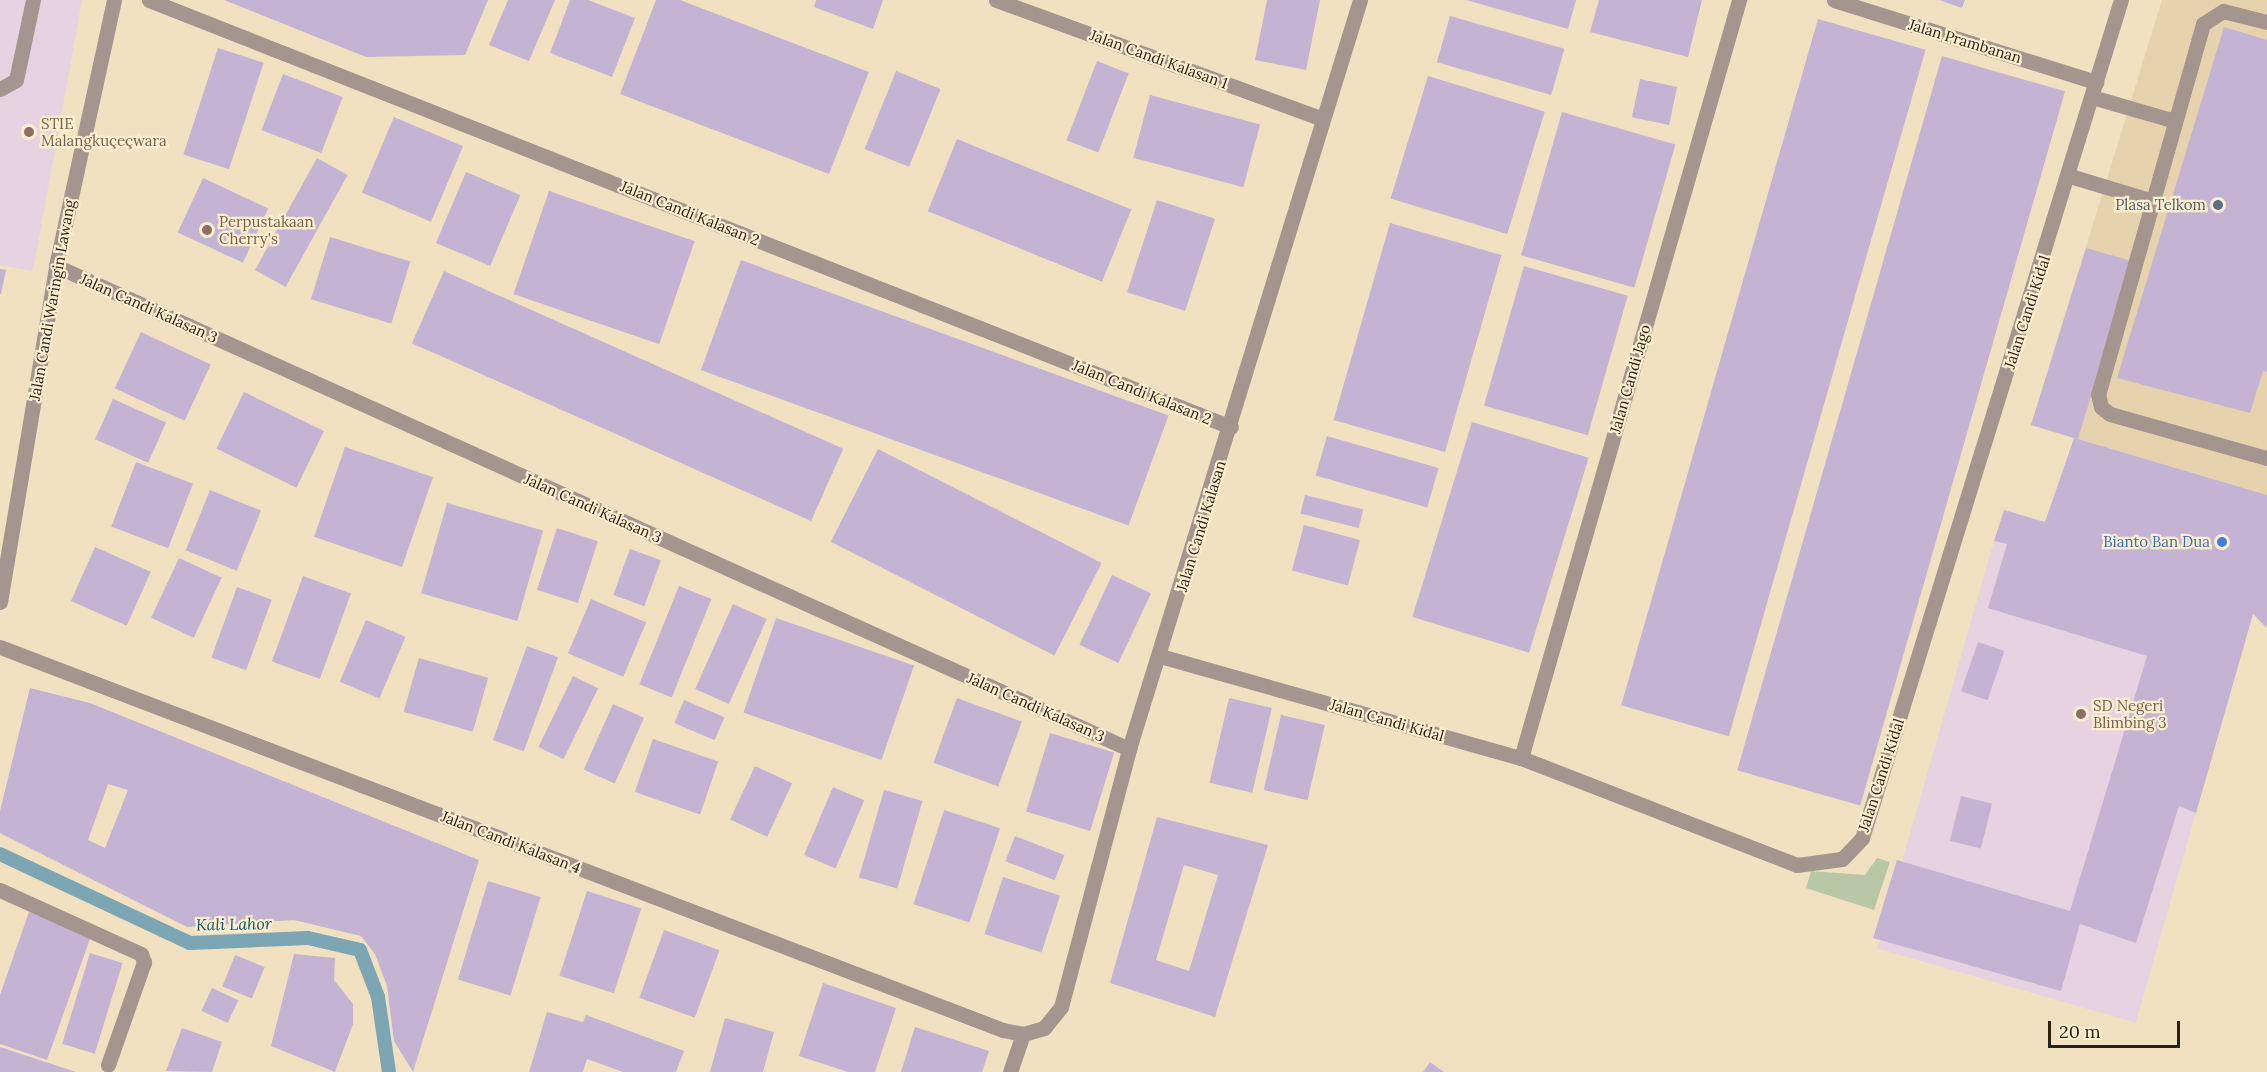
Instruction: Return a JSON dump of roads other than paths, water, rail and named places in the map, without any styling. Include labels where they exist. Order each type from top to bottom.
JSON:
[{"type":"street","points":[[0,89],[16,80],[33,0]]},
{"type":"street","name":"Jalan Candi Waringin Lawang","points":[[0,602],[56,266],[114,0]]},
{"type":"street","name":"Jalan Candi Kalasan 2","points":[[149,0],[1231,427]]},
{"type":"street","name":"Jalan Candi Kalasan 1","points":[[996,0],[1321,118]]},
{"type":"street","name":"Jalan Candi Kalasan","points":[[1023,1034],[1044,1028],[1061,1007],[1129,748],[1231,427],[1321,118],[1360,0]]},
{"type":"street","name":"Jalan Candi Jago","points":[[1521,758],[1739,0]]},
{"type":"street","name":"Jalan Prambanan","points":[[1834,0],[2094,89],[2175,121]]},
{"type":"street","name":"Jalan Candi Kidal","points":[[1160,656],[1521,758],[1797,865],[1833,864],[1855,847],[2070,176],[2121,0]]},
{"type":"street","points":[[2267,22],[2232,12],[2207,18],[2175,121],[2098,394],[2101,407],[2267,458]]},
{"type":"street","points":[[2070,176],[2152,201]]},
{"type":"street","name":"Jalan Candi Kalasan 3","points":[[56,266],[1129,748]]},
{"type":"street","name":"Jalan Candi Kalasan 4","points":[[0,647],[1023,1034]]},
{"type":"street","points":[[0,890],[141,954],[144,962],[108,1065]]},
{"type":"street","points":[[1010,1072],[1023,1034]]},
{"type":"waterway","name":"Kali Lahor","points":[[0,854],[190,943],[308,938],[360,950],[378,997],[389,1072]]},
{"type":"place","name":"STIE Malangkuçeçwara","points":[[29,132]]},
{"type":"place","name":"Plasa Telkom","points":[[2218,205]]},
{"type":"place","name":"Perpustakaan Cherry's","points":[[207,230]]},
{"type":"place","name":"Bianto Ban Dua","points":[[2222,542]]},
{"type":"place","name":"SD Negeri Blimbing 3","points":[[2081,714]]}]
